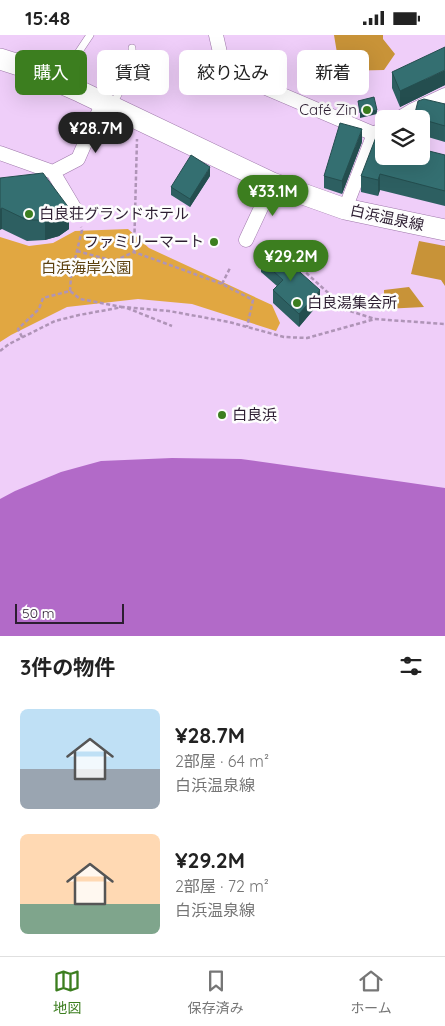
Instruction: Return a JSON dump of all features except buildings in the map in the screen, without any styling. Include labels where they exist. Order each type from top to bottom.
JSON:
[{"type":"main road","name":"白浜温泉線","points":[[0,59],[15,64]]},
{"type":"main road","name":"白浜温泉線","points":[[87,95],[272,183],[345,209],[445,230]]},
{"type":"street","points":[[215,35],[224,70],[375,129]]},
{"type":"street","points":[[412,110],[445,95]]},
{"type":"street","points":[[53,172],[78,159],[107,104]]},
{"type":"street","points":[[345,209],[375,140]]},
{"type":"street","points":[[0,153],[53,172],[78,214]]},
{"type":"street","points":[[246,240],[272,183]]},
{"type":"lane","points":[[80,50],[90,35]]},
{"type":"lane","points":[[107,104],[133,66],[132,48]]},
{"type":"path","points":[[134,252],[139,119]]},
{"type":"path","points":[[70,291],[71,276],[82,230],[78,214]]},
{"type":"path","points":[[246,240],[292,260],[347,310],[375,319],[445,324]]},
{"type":"path","points":[[77,251],[114,261],[134,252],[222,284],[253,300],[247,327]]},
{"type":"path","points":[[222,284],[230,267]]},
{"type":"path","points":[[70,291],[80,299],[123,307],[169,311],[247,327],[284,337],[307,338],[375,319]]},
{"type":"path","points":[[22,337],[18,329],[39,309],[43,298],[70,291]]},
{"type":"path","points":[[0,351],[9,344],[55,321],[123,307],[172,326]]},
{"type":"green space","name":"白浜海岸公園","points":[[128,229],[149,248],[272,305],[280,323],[276,331],[192,304],[138,299],[67,307],[0,342],[0,237],[29,246],[53,243],[75,231]]},
{"type":"shaded area","points":[[334,35],[383,35],[383,39],[395,54],[384,70],[369,70],[369,50],[336,50]]},
{"type":"shaded area","points":[[419,241],[445,246],[445,286],[441,280],[411,274]]},
{"type":"shaded area","points":[[409,287],[424,307],[384,309],[384,290]]},
{"type":"shaded area","points":[[172,458],[241,459],[445,488],[445,636],[0,636],[0,499],[61,472],[101,461]]},
{"type":"place","name":"Café Zin","points":[[367,110]]},
{"type":"place","name":"白良荘グランドホテル","points":[[29,214]]},
{"type":"place","name":"ファミリーマート","points":[[214,242]]},
{"type":"place","name":"白良湯集会所","points":[[297,303]]},
{"type":"place","name":"白良浜","points":[[222,415]]}]
